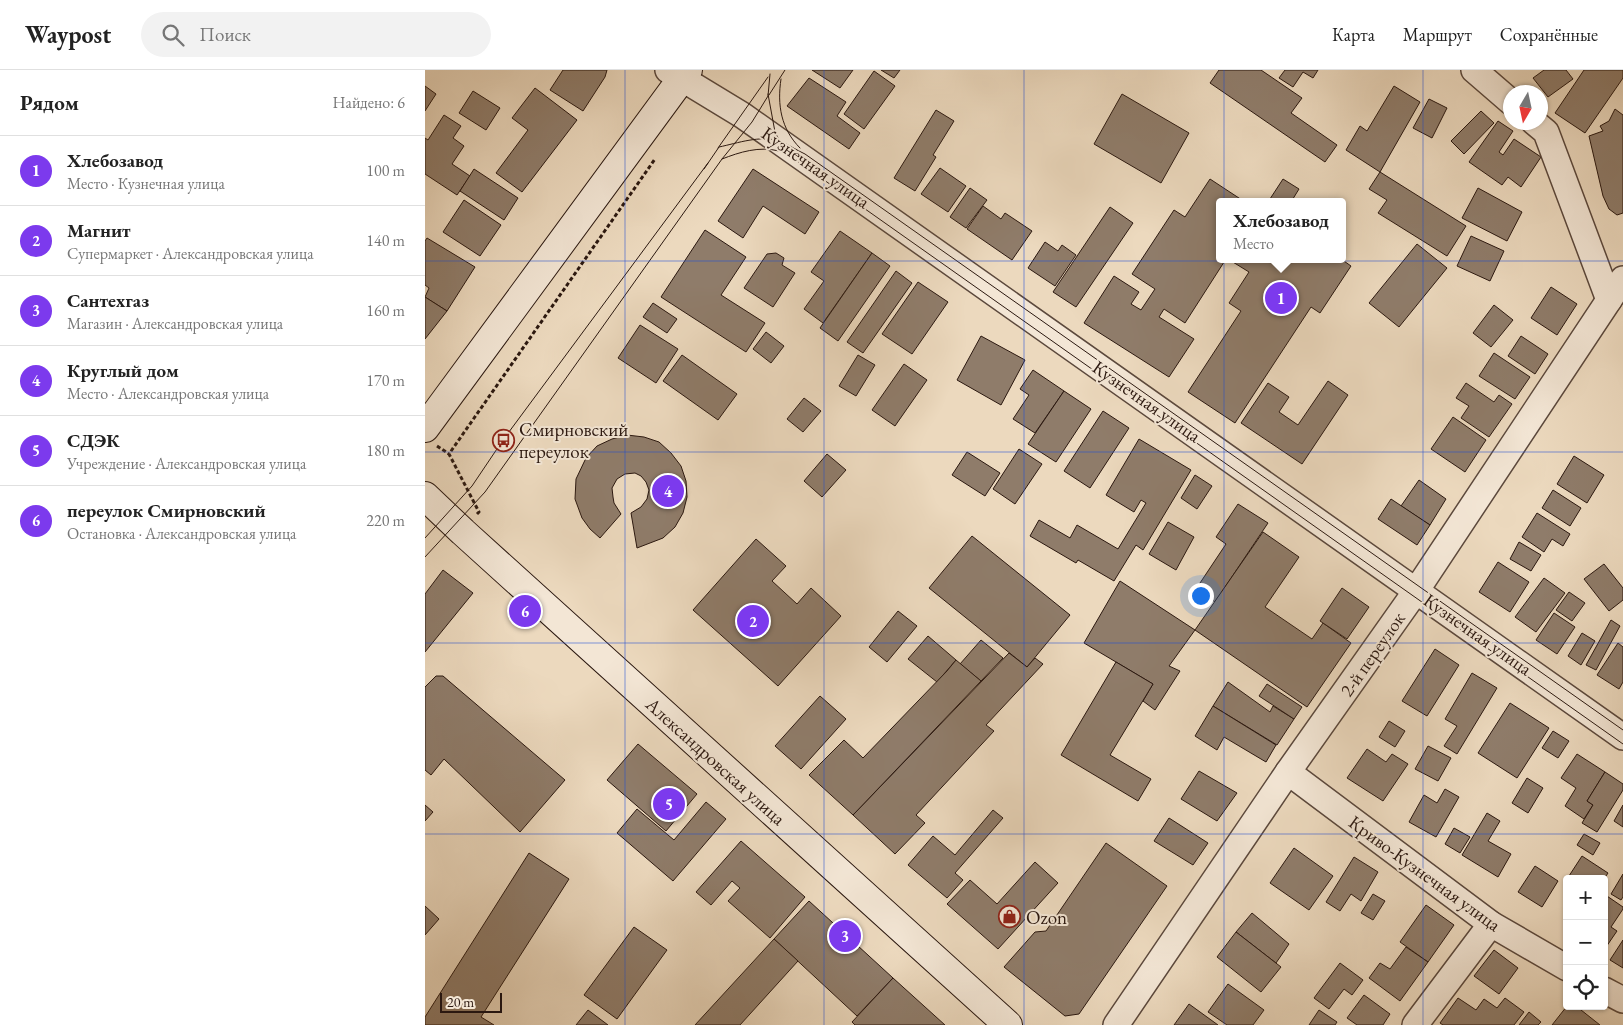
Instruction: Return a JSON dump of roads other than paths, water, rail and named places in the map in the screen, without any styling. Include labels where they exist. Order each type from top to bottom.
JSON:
[{"type":"main road","points":[[425,428],[679,73]]},
{"type":"main road","name":"Александровская улица","points":[[425,496],[1008,1025]]},
{"type":"street","points":[[1474,70],[1503,95]]},
{"type":"street","name":"Кузнечная улица","points":[[679,73],[747,118],[1623,737]]},
{"type":"street","points":[[1543,130],[1609,300]]},
{"type":"street","name":"2-й переулок","points":[[1116,1025],[1288,772],[1416,591],[1623,280]]},
{"type":"street","name":"Криво-Кузнечная улица","points":[[1288,772],[1491,924],[1563,966]]},
{"type":"street","points":[[1415,1025],[1491,924]]},
{"type":"street","points":[[1608,992],[1623,1000]]},
{"type":"tram line","points":[[769,95],[785,70]]},
{"type":"tram line","points":[[425,557],[485,492],[722,159],[752,122],[768,96],[770,74]]},
{"type":"tram line","points":[[718,148],[768,77]]},
{"type":"tram line","points":[[781,79],[780,107],[782,116],[788,133],[800,148]]},
{"type":"tram line","points":[[768,94],[775,132],[781,144]]},
{"type":"tram line","points":[[704,169],[719,147],[749,140],[772,139],[805,154],[1623,730]]},
{"type":"tram line","points":[[722,159],[743,152],[764,149],[782,152],[800,163],[1623,744]]},
{"type":"tram line","points":[[425,538],[472,486],[503,440],[708,163]]},
{"type":"place","name":"Хлебозавод","points":[[1281,298]]},
{"type":"place","name":"Смирновский переулок","points":[[503,440]]},
{"type":"place","name":"Круглый дом","points":[[668,491]]},
{"type":"place","name":"переулок Смирновский","points":[[525,611]]},
{"type":"place","name":"Магнит","points":[[753,621]]},
{"type":"place","name":"СДЭК","points":[[669,804]]},
{"type":"place","name":"Ozon","points":[[1010,917]]},
{"type":"place","name":"Сантехгаз","points":[[845,936]]}]
